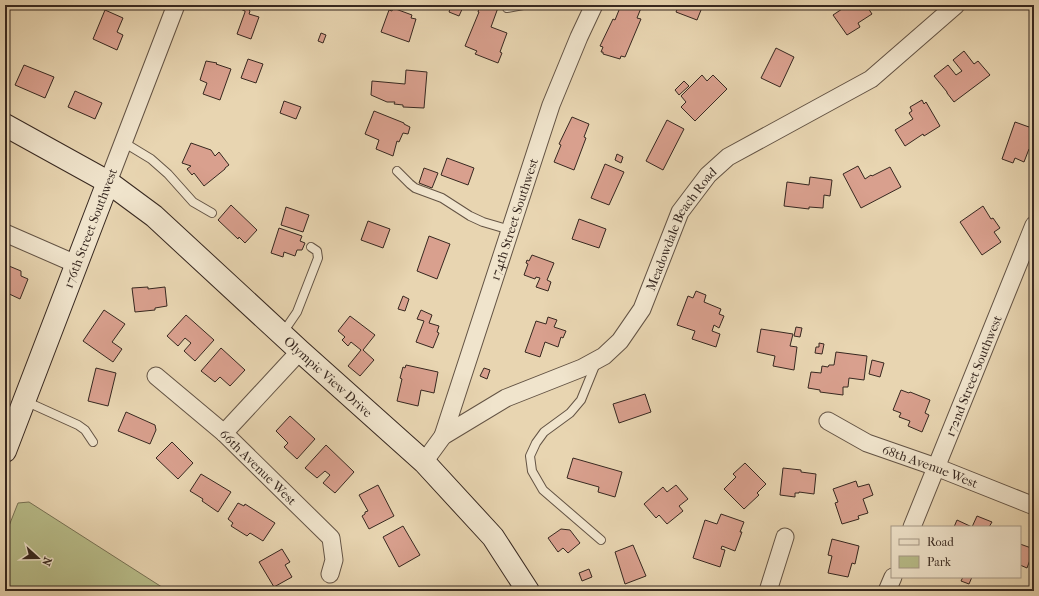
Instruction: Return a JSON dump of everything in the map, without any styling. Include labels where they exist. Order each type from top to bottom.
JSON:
[{"type":"main road","name":"Olympic View Drive","points":[[5,125],[108,182],[154,216],[300,351],[424,462],[493,537],[528,591]]},
{"type":"main road","name":"176th Street Southwest","points":[[7,440],[24,401],[108,182]]},
{"type":"street","name":"176th Street Southwest","points":[[108,182],[176,5]]},
{"type":"street","name":"174th Street Southwest","points":[[443,436],[551,105],[594,5]]},
{"type":"street","name":"Meadowdale Beach Road","points":[[424,462],[443,436],[506,398],[582,368],[604,356],[620,341],[642,309],[680,212],[708,175],[728,157],[871,79],[956,5]]},
{"type":"street","name":"172nd Street Southwest","points":[[912,526],[1034,226]]},
{"type":"street","points":[[5,233],[76,264]]},
{"type":"street","points":[[224,433],[300,351]]},
{"type":"street","name":"66th Avenue West","points":[[156,376],[224,433],[331,538],[334,560],[330,574]]},
{"type":"street","name":"68th Avenue West","points":[[828,421],[867,443],[936,466],[1034,506]]},
{"type":"street","points":[[768,591],[785,537]]},
{"type":"street","points":[[887,591],[893,578]]},
{"type":"lane","points":[[507,8],[523,5]]},
{"type":"lane","points":[[123,142],[151,159],[168,174],[192,202],[212,213]]},
{"type":"lane","points":[[396,171],[415,188],[442,198],[470,216],[483,222],[510,230]]},
{"type":"lane","points":[[282,334],[297,312],[318,258],[317,252],[311,247]]},
{"type":"lane","points":[[597,360],[581,400],[570,413],[544,432],[536,443],[530,456],[532,471],[543,490],[602,540]]},
{"type":"lane","points":[[24,401],[78,424],[85,430],[93,442]]},
{"type":"green space","points":[[29,502],[168,591],[5,591],[5,536],[18,503]]},
{"type":"building","points":[[234,5],[251,5],[249,14],[259,17],[251,39],[237,34],[245,11]]},
{"type":"building","points":[[448,5],[464,5],[459,16],[449,12],[451,6]]},
{"type":"building","points":[[480,5],[499,5],[491,27],[507,33],[500,52],[502,53],[498,63],[475,54],[477,51],[465,46],[479,12]]},
{"type":"building","points":[[621,5],[634,5],[641,8],[637,18],[641,19],[625,57],[621,56],[620,59],[603,54],[603,52],[601,52],[603,47],[600,46],[613,19],[615,20]]},
{"type":"building","points":[[679,5],[703,5],[697,20],[676,12]]},
{"type":"building","points":[[848,5],[866,5],[872,14],[858,23],[860,27],[847,35],[833,15]]},
{"type":"building","points":[[393,8],[412,15],[411,18],[416,19],[409,42],[381,32],[389,10],[392,11]]},
{"type":"building","points":[[105,10],[123,18],[117,32],[123,35],[117,50],[93,39]]},
{"type":"building","points":[[321,33],[326,35],[323,43],[318,41]]},
{"type":"building","points":[[776,48],[794,57],[780,87],[761,78]]},
{"type":"building","points":[[964,51],[974,64],[978,61],[990,75],[954,102],[934,76],[948,65],[956,75],[962,71],[953,60]]},
{"type":"building","points":[[248,59],[263,64],[256,83],[241,78]]},
{"type":"building","points":[[206,61],[217,63],[216,64],[231,69],[220,100],[203,94],[207,83],[200,80]]},
{"type":"building","points":[[24,65],[54,77],[45,98],[15,85]]},
{"type":"building","points":[[406,70],[427,72],[424,108],[403,107],[403,105],[394,104],[395,102],[387,102],[371,95],[372,81],[405,84]]},
{"type":"building","points":[[702,75],[707,81],[713,75],[727,89],[695,121],[681,107],[686,102],[681,96]]},
{"type":"building","points":[[684,81],[689,86],[679,95],[675,90]]},
{"type":"building","points":[[75,91],[102,103],[95,119],[68,107]]},
{"type":"building","points":[[922,100],[924,104],[926,102],[940,126],[924,136],[923,134],[905,146],[895,130],[913,119],[909,113],[912,111],[910,107]]},
{"type":"building","points":[[284,101],[301,107],[296,119],[280,113]]},
{"type":"building","points":[[374,111],[404,123],[410,127],[408,134],[403,133],[399,142],[397,141],[393,156],[376,149],[379,140],[365,134]]},
{"type":"building","points":[[572,117],[589,124],[584,137],[586,138],[574,170],[554,162],[561,145],[559,144]]},
{"type":"building","points":[[667,120],[684,129],[663,170],[646,161]]},
{"type":"building","points":[[1015,122],[1029,127],[1030,124],[1034,125],[1034,150],[1029,149],[1024,162],[1015,158],[1013,163],[1002,159]]},
{"type":"building","points":[[191,143],[211,150],[215,156],[219,152],[229,165],[204,186],[194,173],[192,175],[187,169],[191,166],[182,163]]},
{"type":"building","points":[[617,154],[623,157],[621,163],[615,160]]},
{"type":"building","points":[[447,158],[474,168],[468,185],[441,175]]},
{"type":"building","points":[[605,164],[624,172],[609,205],[591,198]]},
{"type":"building","points":[[858,166],[865,179],[890,167],[901,187],[861,208],[843,174]]},
{"type":"building","points":[[424,168],[438,173],[432,188],[419,183]]},
{"type":"building","points":[[810,177],[832,180],[830,196],[824,195],[823,208],[809,207],[809,209],[784,206],[787,182],[809,185]]},
{"type":"building","points":[[231,205],[257,230],[245,243],[239,237],[238,239],[218,220]]},
{"type":"building","points":[[983,206],[991,219],[993,218],[1000,228],[994,232],[1001,242],[982,255],[960,222]]},
{"type":"building","points":[[286,207],[309,215],[303,232],[281,225]]},
{"type":"building","points":[[579,219],[606,229],[599,248],[572,239]]},
{"type":"building","points":[[368,221],[390,229],[383,248],[361,240]]},
{"type":"building","points":[[279,228],[302,236],[300,241],[305,243],[302,250],[297,250],[295,256],[284,252],[283,257],[271,253]]},
{"type":"building","points":[[429,236],[450,244],[437,279],[417,271]]},
{"type":"building","points":[[532,255],[554,263],[547,280],[551,282],[548,291],[536,287],[540,278],[536,277],[535,279],[524,275],[528,264],[526,263],[527,260],[529,261]]},
{"type":"building","points":[[9,266],[21,271],[21,276],[28,279],[20,299],[5,292],[5,274]]},
{"type":"building","points":[[148,287],[148,289],[165,287],[167,306],[155,308],[155,310],[135,312],[132,288]]},
{"type":"building","points":[[696,291],[706,295],[704,302],[721,309],[719,314],[724,316],[719,328],[714,325],[712,331],[720,334],[716,347],[692,339],[695,331],[677,325],[688,296],[693,298]]},
{"type":"building","points":[[403,296],[409,299],[405,311],[398,309]]},
{"type":"building","points":[[104,310],[125,324],[112,342],[122,349],[113,362],[83,341]]},
{"type":"building","points":[[421,310],[432,315],[429,323],[439,326],[437,332],[439,333],[433,348],[416,342],[424,321],[417,319]]},
{"type":"building","points":[[186,315],[214,340],[195,361],[184,351],[191,343],[185,338],[178,346],[167,336]]},
{"type":"building","points":[[350,316],[375,335],[363,350],[374,360],[360,376],[348,366],[361,350],[351,342],[348,346],[342,340],[345,337],[338,331]]},
{"type":"building","points":[[548,317],[557,320],[554,327],[566,331],[563,338],[561,337],[558,347],[545,342],[540,357],[525,352],[536,321],[546,324]]},
{"type":"building","points":[[796,327],[802,328],[800,337],[794,336]]},
{"type":"building","points":[[761,329],[793,334],[790,346],[797,347],[794,370],[773,366],[775,356],[757,352]]},
{"type":"building","points":[[819,343],[824,344],[822,354],[815,353],[816,347],[819,347]]},
{"type":"building","points":[[221,348],[245,370],[230,386],[220,377],[215,382],[201,371]]},
{"type":"building","points":[[836,352],[867,356],[864,380],[849,378],[848,387],[843,387],[843,395],[820,392],[820,390],[808,388],[811,372],[821,373],[822,366],[828,367],[829,365],[834,365]]},
{"type":"building","points":[[872,360],[884,363],[880,377],[869,374]]},
{"type":"building","points":[[406,365],[438,372],[434,393],[421,390],[418,406],[397,401],[402,379],[400,378],[403,367],[405,368]]},
{"type":"building","points":[[96,368],[116,373],[108,406],[88,401]]},
{"type":"building","points":[[484,368],[490,370],[487,379],[480,376]]},
{"type":"building","points":[[901,390],[930,400],[925,413],[929,415],[922,432],[908,426],[910,421],[899,417],[901,413],[893,410]]},
{"type":"building","points":[[645,394],[651,412],[619,423],[613,404]]},
{"type":"building","points":[[126,412],[155,425],[156,430],[150,444],[118,431]]},
{"type":"building","points":[[290,416],[315,439],[297,459],[284,447],[288,443],[276,431]]},
{"type":"building","points":[[172,442],[193,463],[178,479],[156,458]]},
{"type":"building","points":[[326,445],[354,472],[335,493],[323,483],[330,475],[325,471],[317,478],[305,468]]},
{"type":"building","points":[[573,458],[622,472],[615,497],[598,492],[599,487],[567,478]]},
{"type":"building","points":[[745,463],[766,484],[757,493],[759,495],[744,509],[724,489],[736,477],[733,474]]},
{"type":"building","points":[[783,468],[801,470],[801,472],[816,474],[814,494],[799,492],[795,493],[795,497],[780,495]]},
{"type":"building","points":[[201,474],[231,492],[218,512],[202,501],[203,499],[190,491]]},
{"type":"building","points":[[856,481],[858,487],[869,484],[873,495],[863,499],[868,513],[858,516],[859,519],[842,524],[835,503],[838,502],[833,489]]},
{"type":"building","points":[[378,485],[394,516],[369,529],[362,516],[368,511],[359,495]]},
{"type":"building","points":[[676,485],[688,499],[679,506],[683,511],[667,524],[659,515],[656,518],[644,504],[663,487],[667,492]]},
{"type":"building","points":[[238,503],[244,506],[245,504],[275,523],[263,541],[250,533],[247,536],[231,526],[233,523],[228,519]]},
{"type":"building","points":[[721,514],[744,522],[735,551],[722,546],[721,549],[725,550],[720,567],[693,558],[705,520],[717,524]]},
{"type":"building","points":[[977,516],[992,522],[990,526],[972,526]]},
{"type":"building","points":[[957,520],[970,526],[954,526]]},
{"type":"building","points":[[403,526],[420,555],[399,567],[383,537]]},
{"type":"building","points":[[561,529],[570,530],[580,543],[568,553],[563,548],[558,552],[548,538]]},
{"type":"building","points":[[832,539],[859,546],[855,564],[852,563],[848,577],[828,573],[832,556],[828,555]]},
{"type":"building","points":[[1021,544],[1034,549],[1027,568],[1021,565]]},
{"type":"building","points":[[633,545],[646,576],[625,584],[615,552]]},
{"type":"building","points":[[282,549],[290,562],[285,565],[292,577],[274,587],[259,562]]},
{"type":"building","points":[[589,569],[592,577],[582,581],[579,573]]},
{"type":"building","points":[[962,578],[972,578],[969,584],[961,581]]}]
